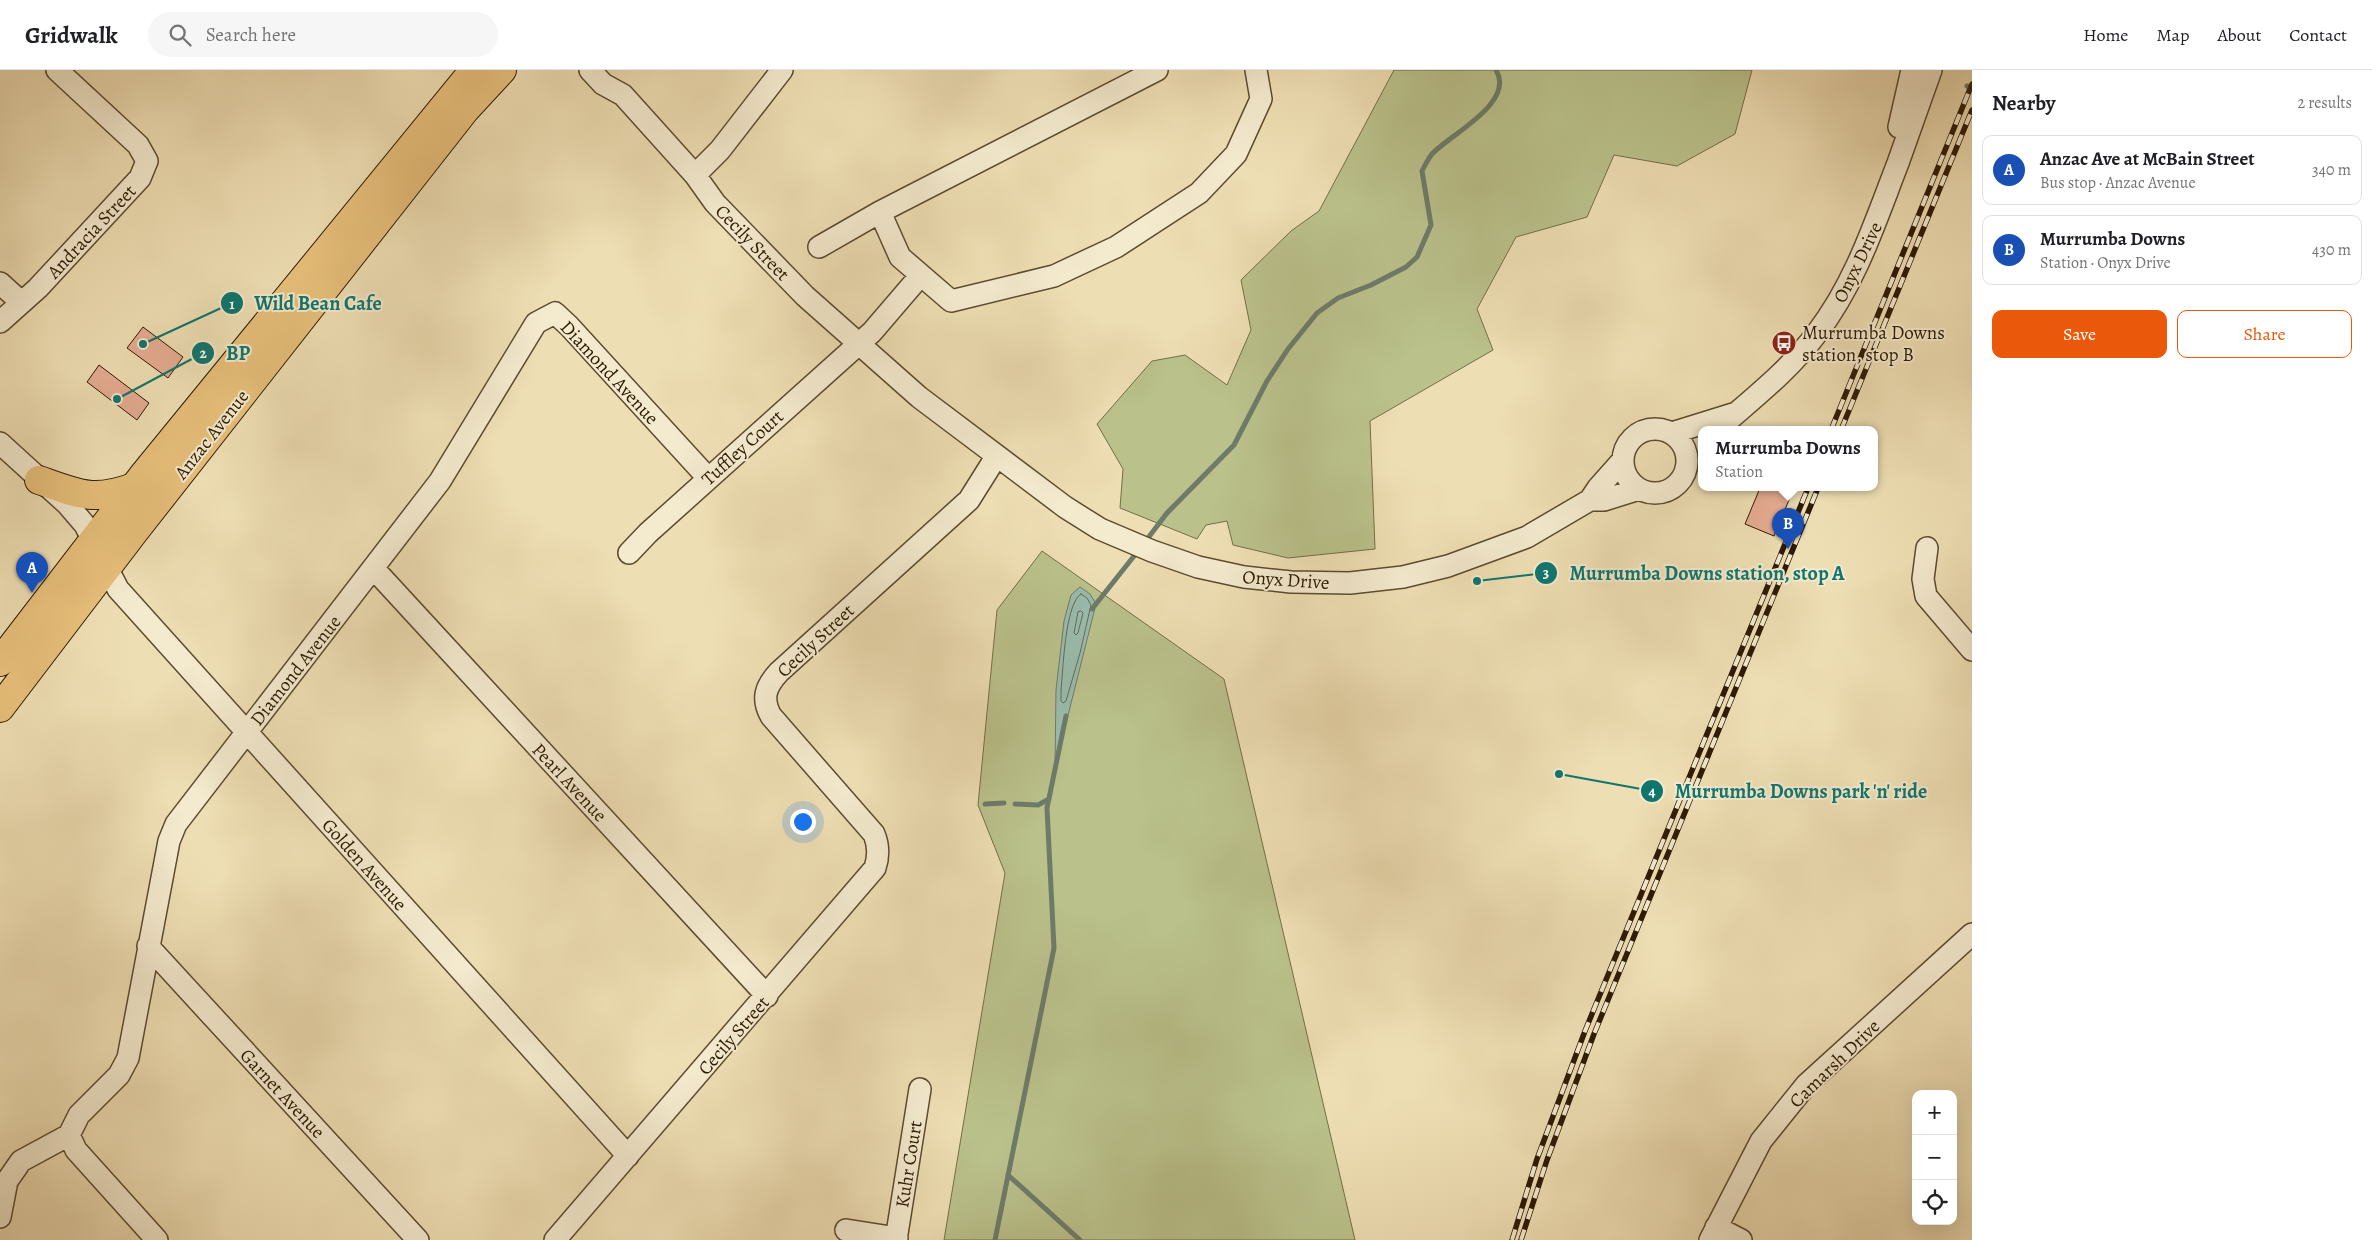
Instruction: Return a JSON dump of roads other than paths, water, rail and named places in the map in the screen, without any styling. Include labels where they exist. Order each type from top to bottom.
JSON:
[{"type":"highway","name":"Anzac Avenue","points":[[0,662],[134,487],[474,70]]},
{"type":"highway","name":"Anzac Avenue","points":[[0,708],[106,568],[466,110],[502,70]]},
{"type":"highway","points":[[39,480],[88,496],[99,497],[134,487]]},
{"type":"street","name":"Andracia Street","points":[[0,322],[38,288],[140,178],[147,161],[138,145],[57,70]]},
{"type":"street","name":"Cecily Street","points":[[590,70],[604,84],[623,95]]},
{"type":"street","name":"Cecily Street","points":[[555,1240],[767,996],[875,868],[878,857],[878,844],[868,825],[771,716],[764,698],[766,689],[779,672],[969,500],[996,457],[919,398],[787,277],[715,203],[695,175],[623,95],[611,70]]},
{"type":"street","points":[[695,175],[720,150],[782,70]]},
{"type":"street","points":[[819,247],[880,212],[1157,70]]},
{"type":"street","points":[[880,212],[900,257],[920,276],[951,300],[1054,276],[1116,247],[1153,225],[1199,193],[1236,154],[1261,99],[1256,70]]},
{"type":"street","name":"Onyx Drive","points":[[1898,162],[1897,133],[1912,70]]},
{"type":"street","name":"Onyx Drive","points":[[1721,426],[1793,363],[1832,312],[1872,234],[1931,70]]},
{"type":"street","name":"Tuffley Court","points":[[629,553],[708,478],[877,327],[920,276]]},
{"type":"street","points":[[0,282],[21,302]]},
{"type":"street","name":"Diamond Avenue","points":[[69,1135],[79,1115],[119,1074],[128,1058],[169,841],[176,824],[440,481],[536,323],[555,313],[708,478]]},
{"type":"street","name":"Onyx Drive","points":[[1672,433],[1734,414]]},
{"type":"street","points":[[1650,428],[1672,433],[1684,445],[1687,461],[1683,477],[1671,489],[1655,493],[1639,489],[1627,477],[1622,462],[1625,447],[1635,435],[1650,428]]},
{"type":"street","name":"Golden Avenue","points":[[0,443],[67,504],[86,525],[106,568],[118,588],[628,1156]]},
{"type":"street","points":[[1687,461],[1698,449]]},
{"type":"street","name":"Onyx Drive","points":[[996,457],[1065,507],[1100,529],[1152,551],[1198,567],[1244,577],[1291,582],[1350,583],[1403,577],[1448,566],[1527,537],[1590,500],[1598,488],[1622,462]]},
{"type":"street","name":"Onyx Drive","points":[[1590,500],[1604,500],[1639,489]]},
{"type":"street","points":[[1927,548],[1923,579],[1926,596],[1972,650]]},
{"type":"street","name":"Pearl Avenue","points":[[374,569],[767,996]]},
{"type":"street","name":"Camarsh Drive","points":[[1713,1234],[1761,1141],[1806,1085],[1972,934]]},
{"type":"street","name":"Garnet Avenue","points":[[148,946],[418,1240]]},
{"type":"street","name":"Kuhr Court","points":[[896,1239],[920,1089]]},
{"type":"street","points":[[0,1217],[7,1181],[21,1161],[69,1135],[76,1150],[157,1240]]},
{"type":"street","points":[[846,1230],[896,1239]]},
{"type":"street","points":[[1713,1234],[1741,1240]]},
{"type":"water","points":[[1080,587],[1090,594],[1096,604],[1055,767],[1056,690],[1064,621],[1071,595]]},
{"type":"waterway","points":[[1145,542],[1167,513],[1234,445],[1267,381],[1288,349],[1317,313],[1338,298],[1371,285],[1406,267],[1417,257],[1431,225],[1422,171],[1432,154],[1440,146],[1465,128],[1489,106],[1497,94],[1500,82],[1496,70]]},
{"type":"waterway","points":[[1967,86],[1972,89]]},
{"type":"waterway","points":[[1092,609],[1138,551]]},
{"type":"waterway","points":[[995,1240],[1054,948],[1047,808],[1066,716]]},
{"type":"waterway","points":[[1015,804],[1038,805],[1049,799]]},
{"type":"waterway","points":[[985,804],[1004,803]]},
{"type":"waterway","points":[[1008,1175],[1080,1240]]},
{"type":"railway","points":[[1833,426],[1972,84]]},
{"type":"railway","points":[[1843,426],[1972,110]]},
{"type":"railway","points":[[1512,1240],[1537,1159],[1585,1031],[1807,491]]},
{"type":"railway","points":[[1521,1240],[1547,1160],[1594,1034],[1817,491]]},
{"type":"place","name":"Murrumba Downs station, stop B","points":[[1784,343]]},
{"type":"place","name":"Wild Bean Cafe","points":[[143,344]]},
{"type":"place","name":"BP","points":[[117,399]]},
{"type":"place","name":"Murrumba Downs","points":[[1788,549]]},
{"type":"place","name":"Murrumba Downs station, stop A","points":[[1477,581]]},
{"type":"place","name":"Anzac Ave at McBain Street","points":[[32,593]]},
{"type":"place","name":"Murrumba Downs park 'n' ride","points":[[1559,774]]}]
